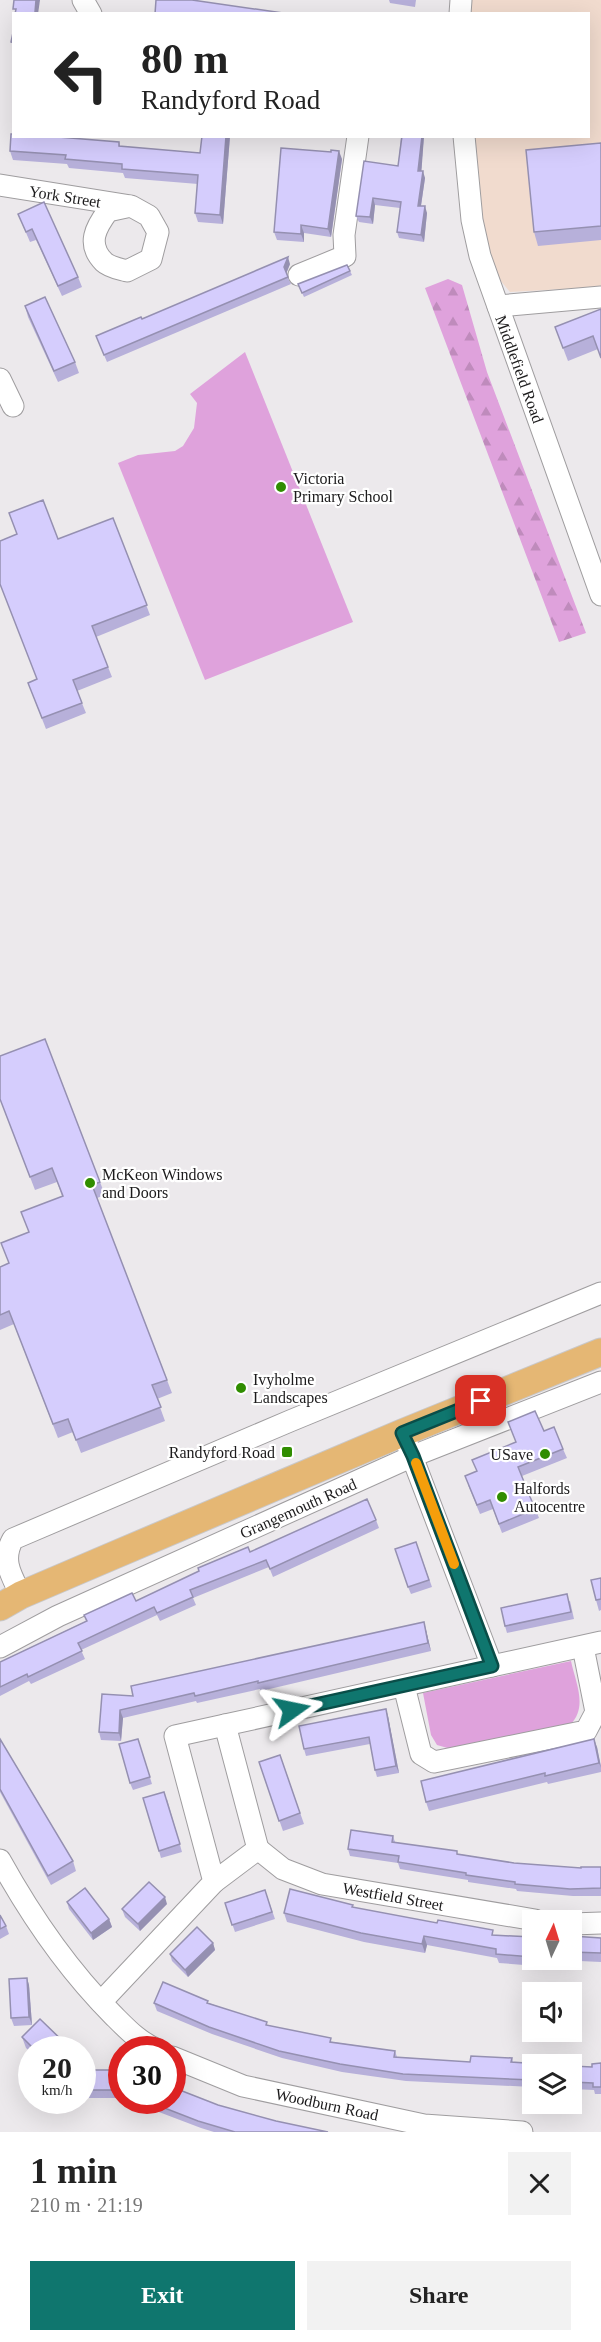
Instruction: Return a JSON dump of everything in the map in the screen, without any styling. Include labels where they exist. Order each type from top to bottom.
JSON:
[{"type":"main road","name":"Grangemouth Road","points":[[10,1601],[408,1445],[543,1376],[601,1352]]},
{"type":"street","points":[[298,275],[345,256],[344,235],[358,138]]},
{"type":"street","name":"Middlefield Road","points":[[464,138],[472,220],[480,256],[601,595]]},
{"type":"street","name":"York Street","points":[[0,185],[131,206]]},
{"type":"street","points":[[498,306],[601,297]]},
{"type":"street","points":[[0,379],[13,406]]},
{"type":"street","points":[[10,1601],[6,1559],[13,1539],[290,1421],[601,1293]]},
{"type":"street","points":[[543,1376],[554,1401]]},
{"type":"street","name":"Grangemouth Road","points":[[0,1647],[58,1616],[408,1445],[554,1401],[601,1382]]},
{"type":"street","points":[[408,1445],[492,1666]]},
{"type":"street","points":[[214,1882],[175,1736],[492,1666],[592,1645],[596,1712],[586,1731],[434,1762],[421,1754],[404,1686]]},
{"type":"street","points":[[101,2002],[214,1882],[258,1849],[225,1725]]},
{"type":"street","name":"Westfield Street","points":[[258,1849],[283,1869],[322,1884],[522,1918]]},
{"type":"street","points":[[0,1860],[45,1936],[101,2002],[134,2036]]},
{"type":"street","points":[[582,1924],[601,1923]]},
{"type":"street","name":"Woodburn Road","points":[[186,2063],[243,2086],[424,2125],[522,2132]]},
{"type":"shaded area","points":[[461,0],[601,0],[601,287],[510,292],[480,256],[464,138],[590,138],[590,12],[460,12]]},
{"type":"green space","points":[[448,279],[462,285],[487,372],[586,633],[559,642],[425,288]]},
{"type":"green space","points":[[245,352],[353,622],[205,680],[118,463],[138,455],[175,451],[183,446],[194,428],[197,403],[190,394]]},
{"type":"green space","points":[[571,1661],[580,1703],[570,1725],[451,1749],[437,1745],[431,1735],[423,1693]]},
{"type":"building","points":[[14,0],[36,0],[35,12],[15,12],[16,9],[13,9]]},
{"type":"building","points":[[156,0],[192,0],[276,12],[155,12]]},
{"type":"building","points":[[11,134],[12,138],[70,138],[119,142],[119,146],[200,153],[202,138],[226,138],[220,215],[195,213],[198,175],[122,169],[122,164],[65,159],[66,155],[10,151]]},
{"type":"building","points":[[402,138],[422,138],[418,171],[423,171],[418,206],[425,206],[421,235],[397,232],[401,202],[373,198],[370,217],[356,216],[364,161],[398,166]]},
{"type":"building","points":[[601,143],[601,226],[534,232],[526,150]]},
{"type":"building","points":[[281,148],[339,151],[328,229],[301,225],[301,234],[274,232]]},
{"type":"building","points":[[44,202],[78,277],[58,286],[32,229],[26,232],[18,214]]},
{"type":"building","points":[[288,257],[284,267],[288,277],[104,355],[96,336]]},
{"type":"building","points":[[347,265],[350,271],[302,293],[298,284]]},
{"type":"building","points":[[45,297],[75,362],[54,371],[25,306]]},
{"type":"building","points":[[601,309],[601,358],[593,336],[563,348],[555,327]]},
{"type":"building","points":[[43,500],[58,539],[113,518],[147,605],[92,626],[108,667],[73,680],[82,703],[42,718],[28,683],[37,679],[0,584],[0,541],[17,534],[9,513]]},
{"type":"building","points":[[45,1039],[100,1182],[92,1185],[167,1380],[152,1385],[161,1407],[76,1440],[68,1419],[53,1424],[9,1311],[0,1315],[0,1267],[9,1263],[1,1243],[29,1232],[21,1212],[63,1196],[52,1168],[30,1177],[0,1099],[0,1056]]},
{"type":"building","points":[[535,1411],[544,1431],[554,1427],[563,1449],[518,1467],[535,1509],[499,1524],[490,1500],[477,1505],[465,1476],[477,1471],[472,1460],[516,1442],[508,1422]]},
{"type":"building","points":[[367,1499],[376,1520],[270,1569],[266,1560],[190,1590],[193,1597],[157,1613],[154,1607],[78,1643],[82,1651],[28,1677],[27,1674],[0,1687],[0,1662],[87,1621],[84,1615],[132,1593],[136,1601],[199,1571],[198,1568],[248,1547],[250,1552]]},
{"type":"building","points":[[416,1542],[429,1580],[408,1587],[395,1549]]},
{"type":"building","points":[[601,1578],[601,1599],[596,1600],[591,1580]]},
{"type":"building","points":[[567,1594],[571,1612],[505,1626],[501,1608]]},
{"type":"building","points":[[424,1622],[428,1643],[258,1683],[258,1681],[195,1696],[194,1693],[120,1710],[119,1733],[99,1732],[102,1694],[133,1696],[131,1686]]},
{"type":"building","points":[[386,1709],[396,1766],[375,1770],[369,1737],[304,1749],[299,1726]]},
{"type":"building","points":[[0,1739],[73,1861],[48,1876],[0,1789]]},
{"type":"building","points":[[138,1739],[150,1777],[130,1783],[119,1744]]},
{"type":"building","points":[[594,1739],[599,1763],[545,1776],[545,1773],[426,1802],[421,1781]]},
{"type":"building","points":[[280,1755],[300,1813],[279,1821],[259,1762]]},
{"type":"building","points":[[164,1792],[180,1844],[159,1851],[143,1798]]},
{"type":"building","points":[[351,1830],[393,1836],[392,1842],[457,1851],[457,1854],[514,1863],[581,1868],[601,1867],[601,1888],[570,1889],[515,1884],[515,1882],[398,1862],[399,1856],[348,1849]]},
{"type":"building","points":[[149,1882],[165,1897],[138,1924],[122,1909]]},
{"type":"building","points":[[85,1888],[109,1919],[91,1933],[67,1902]]},
{"type":"building","points":[[290,1889],[353,1905],[352,1907],[437,1923],[438,1920],[493,1930],[492,1935],[522,1936],[522,1956],[496,1954],[496,1949],[424,1936],[422,1944],[361,1933],[284,1913]]},
{"type":"building","points":[[265,1890],[272,1912],[232,1925],[225,1903]]},
{"type":"building","points":[[0,1915],[6,1926],[0,1929]]},
{"type":"building","points":[[197,1927],[213,1943],[185,1970],[170,1954]]},
{"type":"building","points":[[582,1937],[601,1938],[601,1953],[582,1952]]},
{"type":"building","points":[[27,1978],[29,2017],[11,2018],[9,1979]]},
{"type":"building","points":[[163,1982],[208,2001],[207,2003],[267,2022],[266,2025],[331,2038],[330,2042],[395,2051],[394,2057],[470,2062],[471,2056],[512,2058],[511,2062],[522,2063],[522,2080],[403,2074],[340,2064],[279,2051],[209,2027],[154,2003]]},
{"type":"building","points":[[40,2019],[58,2036],[23,2036]]},
{"type":"building","points":[[601,2063],[601,2087],[593,2087],[593,2083],[582,2082],[582,2066],[592,2067],[592,2064]]},
{"type":"building","points":[[96,2070],[108,2070],[108,2090],[96,2090]]},
{"type":"building","points":[[186,2092],[218,2105],[328,2132],[235,2132],[180,2114],[186,2114]]},
{"type":"slow traffic","points":[[416,1463],[454,1564]]},
{"type":"place","name":"Victoria Primary School","points":[[281,487]]},
{"type":"place","name":"McKeon Windows and Doors","points":[[90,1183]]},
{"type":"place","name":"Ivyholme Landscapes","points":[[241,1388]]},
{"type":"place","name":"Randyford Road","points":[[287,1452]]},
{"type":"place","name":"USave","points":[[545,1454]]},
{"type":"place","name":"Halfords Autocentre","points":[[502,1497]]},
{"type":"route","points":[[292,1710],[492,1666],[413,1456],[402,1433],[481,1401]]}]
